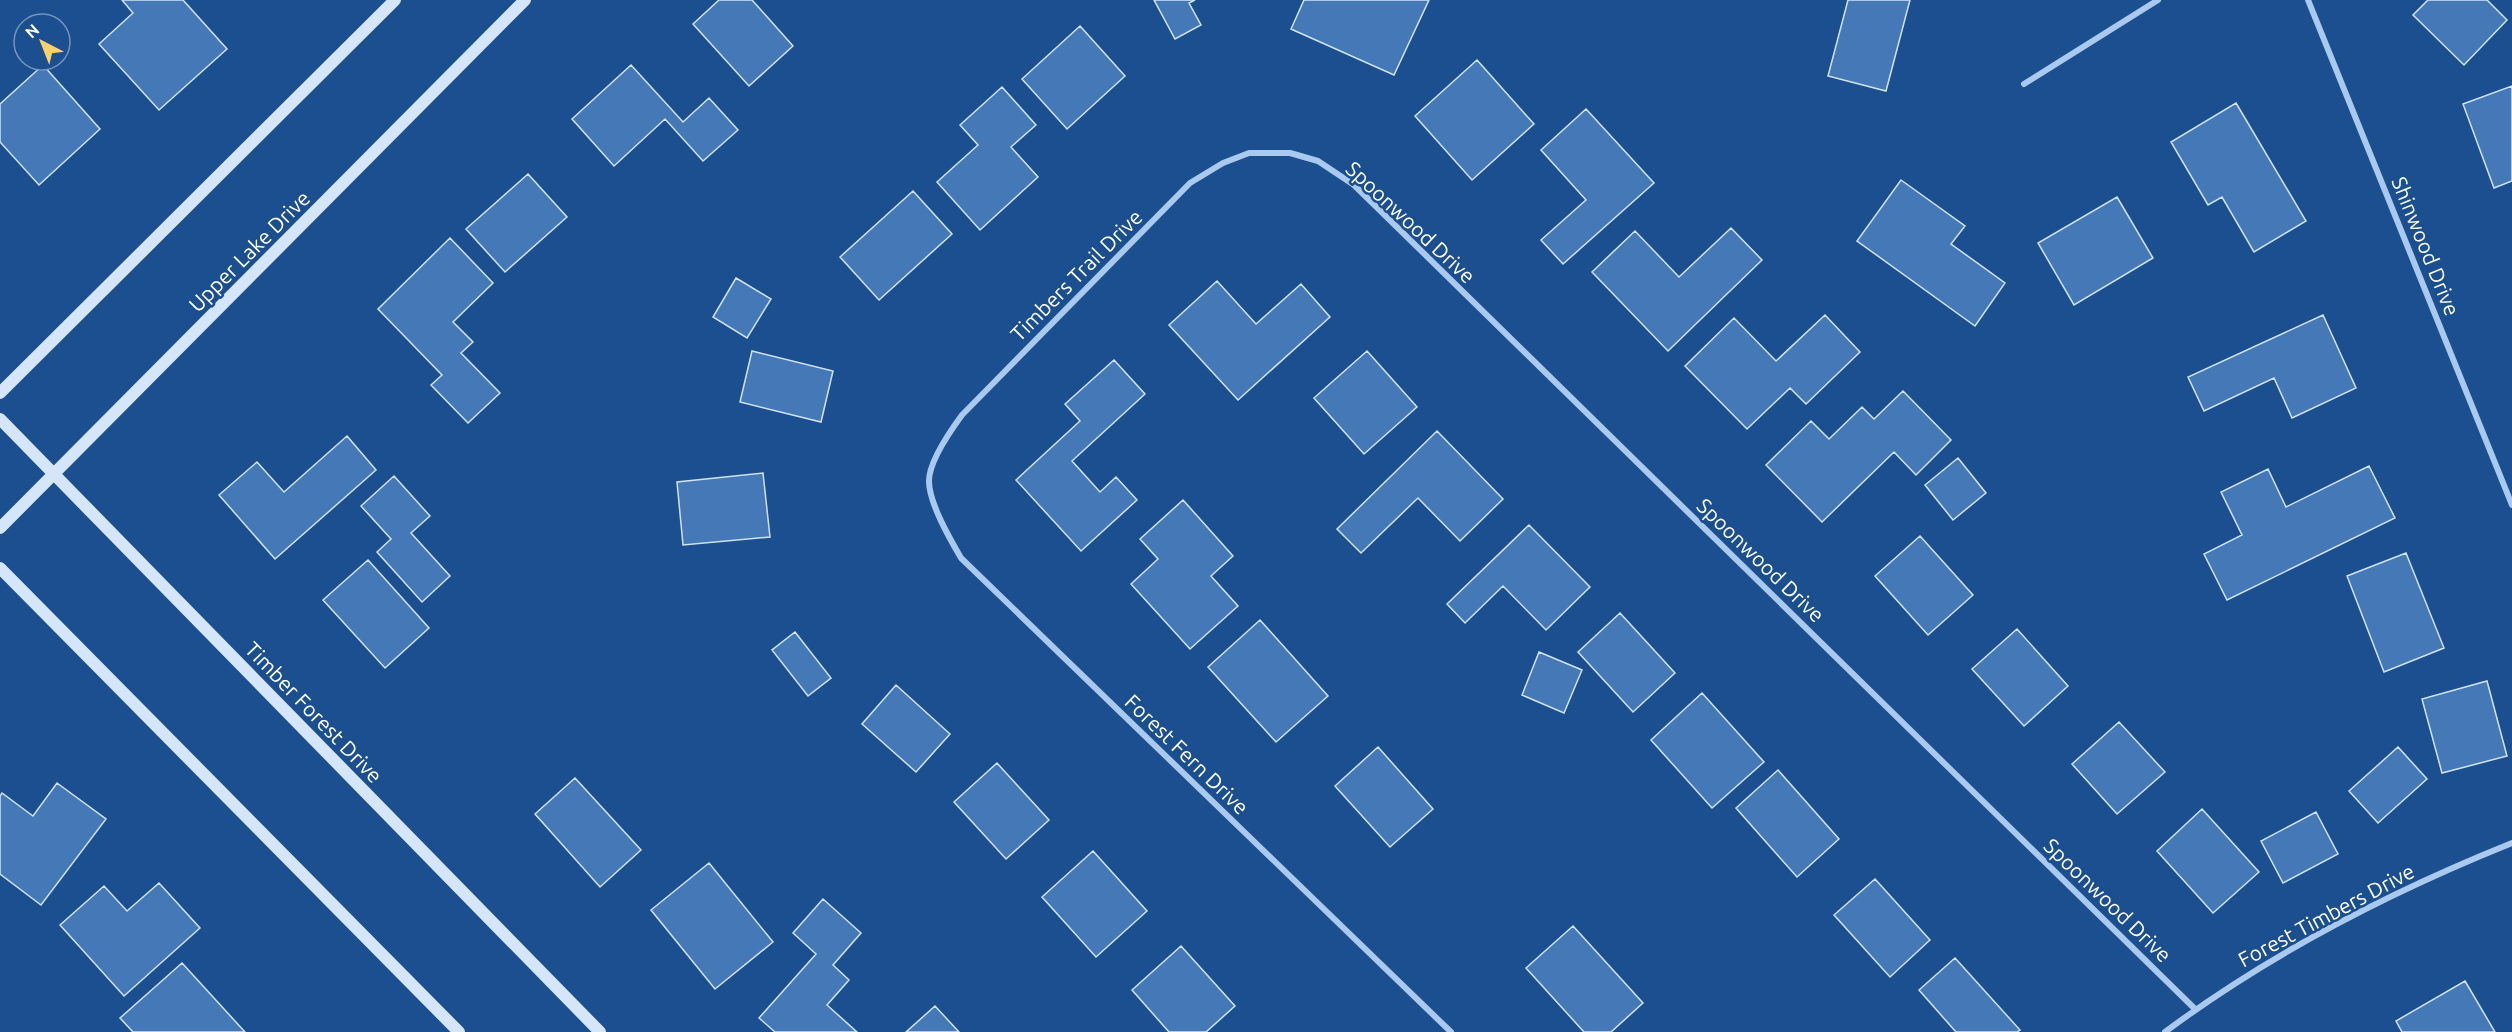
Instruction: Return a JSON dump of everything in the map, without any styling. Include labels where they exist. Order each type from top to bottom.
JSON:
[{"type":"street","points":[[0,393],[395,0]]},
{"type":"street","name":"Upper Lake Drive","points":[[0,528],[525,0]]},
{"type":"street","points":[[2024,84],[2158,0]]},
{"type":"street","name":"Shinwood Drive","points":[[2308,0],[2512,505]]},
{"type":"street","name":"Timbers Trail Drive","points":[[929,480],[942,443],[962,415],[1190,183],[1223,163],[1249,153],[1290,153]]},
{"type":"street","name":"Spoonwood Drive","points":[[1290,153],[1317,161],[1354,185],[2196,1010]]},
{"type":"street","name":"Timber Forest Drive","points":[[0,419],[600,1032]]},
{"type":"street","name":"Forest Fern Drive","points":[[929,480],[941,522],[961,558],[1451,1032]]},
{"type":"street","points":[[0,568],[459,1032]]},
{"type":"street","name":"Forest Timbers Drive","points":[[2165,1032],[2278,956],[2443,871],[2512,843]]},
{"type":"building","points":[[122,0],[183,0],[227,49],[159,110],[99,44],[133,13]]},
{"type":"building","points":[[719,0],[752,0],[793,46],[749,86],[693,24]]},
{"type":"building","points":[[1154,0],[1195,0],[1189,3],[1201,25],[1175,39]]},
{"type":"building","points":[[1304,0],[1429,0],[1394,75],[1291,29]]},
{"type":"building","points":[[1848,0],[1910,0],[1886,91],[1828,76]]},
{"type":"building","points":[[2428,0],[2487,0],[2507,20],[2464,65],[2413,15]]},
{"type":"building","points":[[1080,26],[1125,76],[1067,129],[1022,79]]},
{"type":"building","points":[[1477,60],[1534,124],[1472,180],[1415,116]]},
{"type":"building","points":[[631,65],[683,122],[709,98],[738,130],[703,161],[665,119],[614,166],[572,119]]},
{"type":"building","points":[[35,72],[49,72],[100,129],[39,185],[0,142],[0,104]]},
{"type":"building","points":[[2512,86],[2512,181],[2494,188],[2463,104]]},
{"type":"building","points":[[1002,87],[1036,125],[1011,147],[1038,177],[980,230],[937,182],[978,145],[960,125]]},
{"type":"building","points":[[2236,103],[2306,221],[2254,252],[2222,197],[2208,205],[2171,142]]},
{"type":"building","points":[[1586,109],[1654,183],[1563,264],[1541,240],[1586,200],[1541,150]]},
{"type":"building","points":[[528,174],[567,217],[505,272],[466,229]]},
{"type":"building","points":[[1901,180],[1965,226],[1951,244],[2005,283],[1975,326],[1857,241]]},
{"type":"building","points":[[913,191],[952,234],[879,300],[840,257]]},
{"type":"building","points":[[2117,197],[2153,258],[2074,305],[2038,243]]},
{"type":"building","points":[[1731,228],[1762,260],[1668,351],[1592,272],[1635,231],[1679,277]]},
{"type":"building","points":[[450,238],[493,283],[453,322],[473,342],[461,353],[500,393],[468,423],[431,385],[442,375],[378,309]]},
{"type":"building","points":[[736,278],[771,299],[747,338],[713,317]]},
{"type":"building","points":[[1217,281],[1256,324],[1301,284],[1330,317],[1238,400],[1169,325]]},
{"type":"building","points":[[1825,315],[1860,352],[1806,404],[1790,388],[1747,429],[1685,366],[1734,318],[1776,361]]},
{"type":"building","points":[[2323,315],[2356,388],[2292,418],[2274,378],[2204,411],[2188,377]]},
{"type":"building","points":[[752,351],[833,371],[821,422],[740,402]]},
{"type":"building","points":[[1367,351],[1417,407],[1364,454],[1314,398]]},
{"type":"building","points":[[1114,360],[1145,394],[1072,461],[1100,492],[1116,477],[1137,500],[1081,551],[1016,480],[1080,421],[1065,404]]},
{"type":"building","points":[[1903,391],[1951,440],[1916,475],[1894,452],[1822,522],[1766,465],[1811,421],[1829,439],[1862,407],[1874,419]]},
{"type":"building","points":[[1437,431],[1503,499],[1460,541],[1418,498],[1361,553],[1337,529]]},
{"type":"building","points":[[347,436],[376,470],[275,559],[219,495],[257,462],[284,492]]},
{"type":"building","points":[[1958,458],[1986,493],[1953,520],[1925,485]]},
{"type":"building","points":[[2369,466],[2395,518],[2227,600],[2204,554],[2242,535],[2221,492],[2268,469],[2286,507]]},
{"type":"building","points":[[763,473],[770,537],[683,545],[677,482]]},
{"type":"building","points":[[394,476],[430,516],[411,533],[450,576],[422,602],[377,552],[391,539],[361,506]]},
{"type":"building","points":[[1183,500],[1233,556],[1211,576],[1238,606],[1190,649],[1131,584],[1158,559],[1140,539]]},
{"type":"building","points":[[1529,525],[1590,587],[1546,630],[1503,586],[1465,623],[1447,604]]},
{"type":"building","points":[[1920,536],[1973,595],[1928,635],[1875,576]]},
{"type":"building","points":[[2406,553],[2444,648],[2384,672],[2347,576]]},
{"type":"building","points":[[368,560],[429,628],[385,668],[323,600]]},
{"type":"building","points":[[1620,613],[1675,673],[1633,712],[1578,652]]},
{"type":"building","points":[[1260,620],[1328,696],[1276,742],[1208,667]]},
{"type":"building","points":[[2017,629],[2068,686],[2024,726],[1972,669]]},
{"type":"building","points":[[795,632],[831,678],[808,696],[772,650]]},
{"type":"building","points":[[1539,652],[1582,670],[1564,713],[1522,695]]},
{"type":"building","points":[[2487,681],[2507,756],[2442,773],[2422,699]]},
{"type":"building","points":[[896,685],[950,734],[916,772],[862,724]]},
{"type":"building","points":[[1702,693],[1764,762],[1712,808],[1651,740]]},
{"type":"building","points":[[2119,722],[2165,772],[2117,814],[2072,764]]},
{"type":"building","points":[[1378,747],[1433,809],[1390,847],[1335,786]]},
{"type":"building","points":[[2398,747],[2427,779],[2378,823],[2349,791]]},
{"type":"building","points":[[997,763],[1049,820],[1006,859],[954,802]]},
{"type":"building","points":[[1778,770],[1839,839],[1797,877],[1736,808]]},
{"type":"building","points":[[575,778],[641,850],[600,887],[535,814]]},
{"type":"building","points":[[57,783],[106,819],[41,905],[0,874],[0,796],[2,793],[33,816]]},
{"type":"building","points":[[2202,809],[2259,872],[2213,913],[2157,851]]},
{"type":"building","points":[[2316,812],[2338,854],[2283,883],[2261,841]]},
{"type":"building","points":[[1093,851],[1147,911],[1096,957],[1042,897]]},
{"type":"building","points":[[709,863],[773,942],[715,989],[651,910]]},
{"type":"building","points":[[1875,879],[1930,940],[1890,977],[1834,915]]},
{"type":"building","points":[[159,883],[200,928],[124,996],[60,925],[104,886],[127,911]]},
{"type":"building","points":[[823,899],[861,933],[833,965],[849,980],[827,1005],[857,1032],[775,1032],[759,1018],[816,954],[793,933]]},
{"type":"building","points":[[1573,926],[1643,1003],[1611,1032],[1584,1032],[1526,968]]},
{"type":"building","points":[[1181,946],[1235,1006],[1206,1032],[1169,1032],[1132,990]]},
{"type":"building","points":[[1955,958],[2020,1030],[2017,1032],[1956,1032],[1919,990]]},
{"type":"building","points":[[182,963],[245,1032],[133,1032],[120,1018]]},
{"type":"building","points":[[2465,981],[2495,1032],[2402,1032],[2396,1021]]},
{"type":"building","points":[[935,1006],[959,1032],[906,1032]]}]
